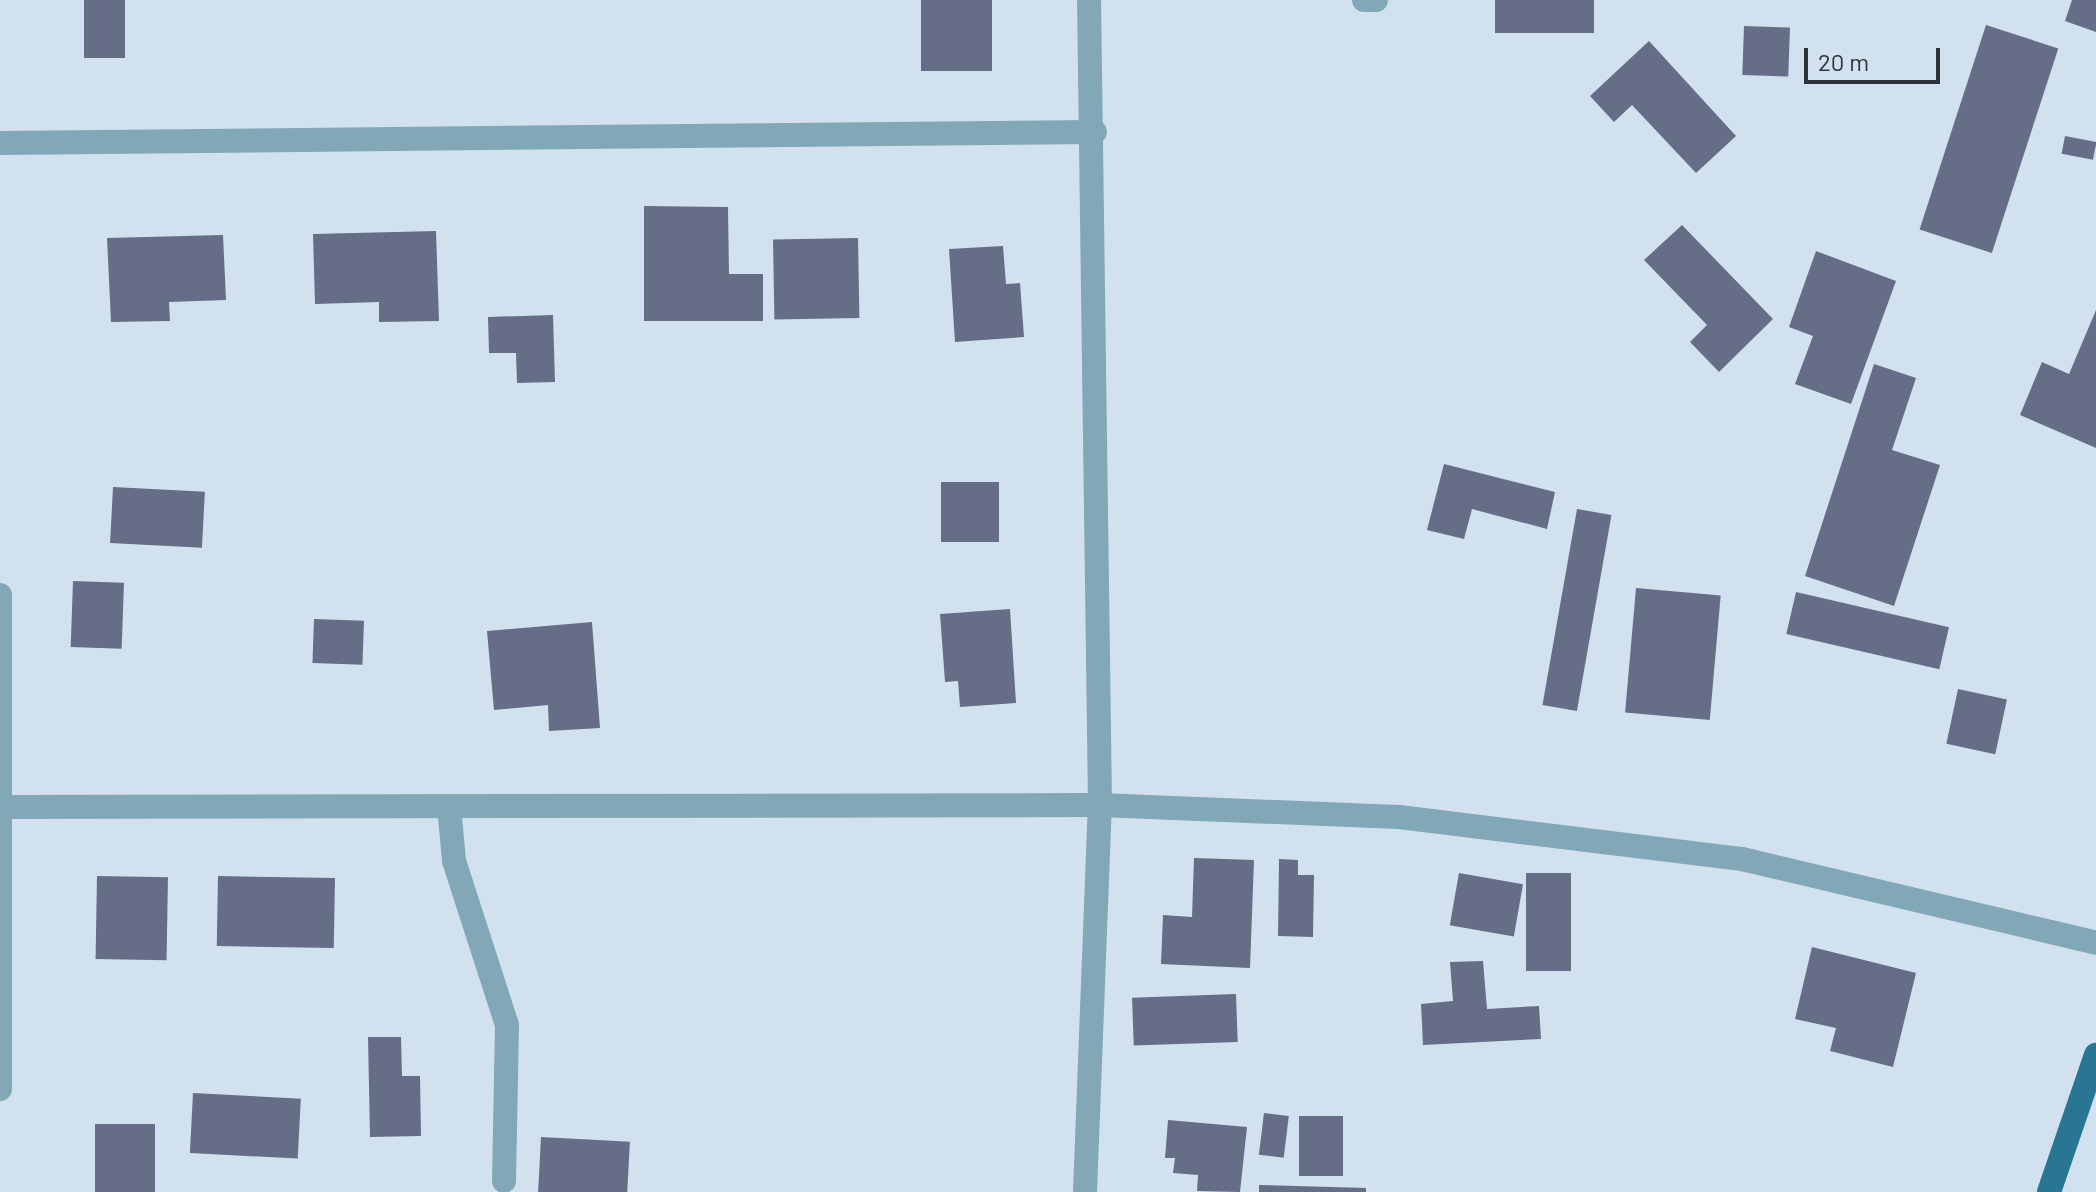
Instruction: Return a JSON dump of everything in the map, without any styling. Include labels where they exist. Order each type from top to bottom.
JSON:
[{"type":"main road","points":[[2049,1192],[2096,1055]]},
{"type":"street","points":[[1085,1192],[1100,805],[1095,132],[1089,0]]},
{"type":"street","points":[[1364,0],[1376,0]]},
{"type":"street","points":[[0,143],[1095,132]]},
{"type":"street","points":[[0,595],[3,807],[0,1089]]},
{"type":"street","points":[[3,807],[1100,805],[1399,817],[1742,859],[2096,943]]},
{"type":"street","points":[[449,806],[454,861],[507,1025],[504,1181]]},
{"type":"building","points":[[84,0],[125,0],[125,58],[84,58]]},
{"type":"building","points":[[921,0],[992,0],[992,71],[921,71]]},
{"type":"building","points":[[1495,0],[1594,0],[1594,33],[1495,33]]},
{"type":"building","points":[[2072,0],[2096,0],[2096,32],[2065,21]]},
{"type":"building","points":[[1986,25],[2058,48],[1992,253],[1920,229]]},
{"type":"building","points":[[1744,26],[1790,28],[1788,77],[1742,75]]},
{"type":"building","points":[[1649,41],[1736,136],[1696,173],[1632,105],[1614,122],[1590,96]]},
{"type":"building","points":[[2065,136],[2096,142],[2093,160],[2062,154]]},
{"type":"building","points":[[644,206],[728,207],[729,274],[763,274],[763,321],[644,321]]},
{"type":"building","points":[[1682,225],[1773,319],[1719,372],[1690,342],[1707,325],[1644,260]]},
{"type":"building","points":[[436,231],[439,321],[379,322],[379,302],[315,304],[313,234]]},
{"type":"building","points":[[223,235],[226,300],[169,302],[170,321],[111,322],[107,238]]},
{"type":"building","points":[[858,238],[859,318],[774,319],[773,239]]},
{"type":"building","points":[[1003,246],[1006,284],[1020,283],[1024,337],[955,342],[949,249]]},
{"type":"building","points":[[1816,251],[1896,281],[1851,404],[1795,384],[1813,336],[1789,327]]},
{"type":"building","points":[[2096,310],[2096,448],[2020,415],[2042,362],[2069,374]]},
{"type":"building","points":[[553,315],[555,382],[517,383],[516,353],[489,353],[488,317]]},
{"type":"building","points":[[1874,364],[1916,378],[1892,450],[1940,465],[1894,606],[1805,576]]},
{"type":"building","points":[[1444,464],[1555,492],[1547,529],[1472,509],[1464,539],[1427,530]]},
{"type":"building","points":[[941,482],[999,482],[999,542],[941,542]]},
{"type":"building","points":[[113,487],[205,492],[202,548],[110,543]]},
{"type":"building","points":[[1577,509],[1611,515],[1577,711],[1542,705]]},
{"type":"building","points":[[73,581],[124,583],[122,649],[71,647]]},
{"type":"building","points":[[1636,588],[1721,595],[1710,720],[1625,713]]},
{"type":"building","points":[[1796,592],[1949,627],[1939,669],[1786,634]]},
{"type":"building","points":[[1010,609],[1016,703],[960,707],[958,681],[945,682],[940,614]]},
{"type":"building","points":[[314,619],[364,621],[362,665],[312,663]]},
{"type":"building","points":[[592,622],[600,728],[549,731],[548,705],[494,710],[487,631]]},
{"type":"building","points":[[1958,689],[2007,699],[1995,754],[1946,744]]},
{"type":"building","points":[[1194,858],[1254,860],[1250,968],[1161,964],[1163,915],[1192,917]]},
{"type":"building","points":[[1279,859],[1298,860],[1298,875],[1314,875],[1313,937],[1278,936]]},
{"type":"building","points":[[1459,873],[1523,884],[1514,936],[1450,925]]},
{"type":"building","points":[[1526,873],[1571,873],[1571,971],[1526,971]]},
{"type":"building","points":[[97,876],[168,877],[167,960],[96,959]]},
{"type":"building","points":[[218,876],[335,878],[334,948],[217,946]]},
{"type":"building","points":[[1812,947],[1916,973],[1893,1067],[1830,1051],[1836,1028],[1795,1019]]},
{"type":"building","points":[[1483,961],[1487,1009],[1539,1006],[1541,1039],[1423,1045],[1421,1004],[1453,1001],[1450,962]]},
{"type":"building","points":[[1236,994],[1238,1042],[1134,1046],[1132,998]]},
{"type":"building","points":[[368,1037],[401,1037],[402,1076],[420,1076],[421,1136],[370,1137]]},
{"type":"building","points":[[193,1093],[301,1099],[298,1159],[190,1153]]},
{"type":"building","points":[[1264,1113],[1289,1116],[1284,1158],[1259,1155]]},
{"type":"building","points":[[1299,1116],[1343,1116],[1343,1176],[1299,1176]]},
{"type":"building","points":[[1168,1120],[1247,1127],[1240,1192],[1197,1191],[1198,1175],[1173,1173],[1175,1158],[1165,1158]]},
{"type":"building","points":[[95,1124],[155,1124],[155,1192],[95,1192]]},
{"type":"building","points":[[541,1137],[630,1142],[627,1192],[538,1192]]},
{"type":"building","points":[[1259,1185],[1366,1188],[1366,1192],[1259,1192]]}]
